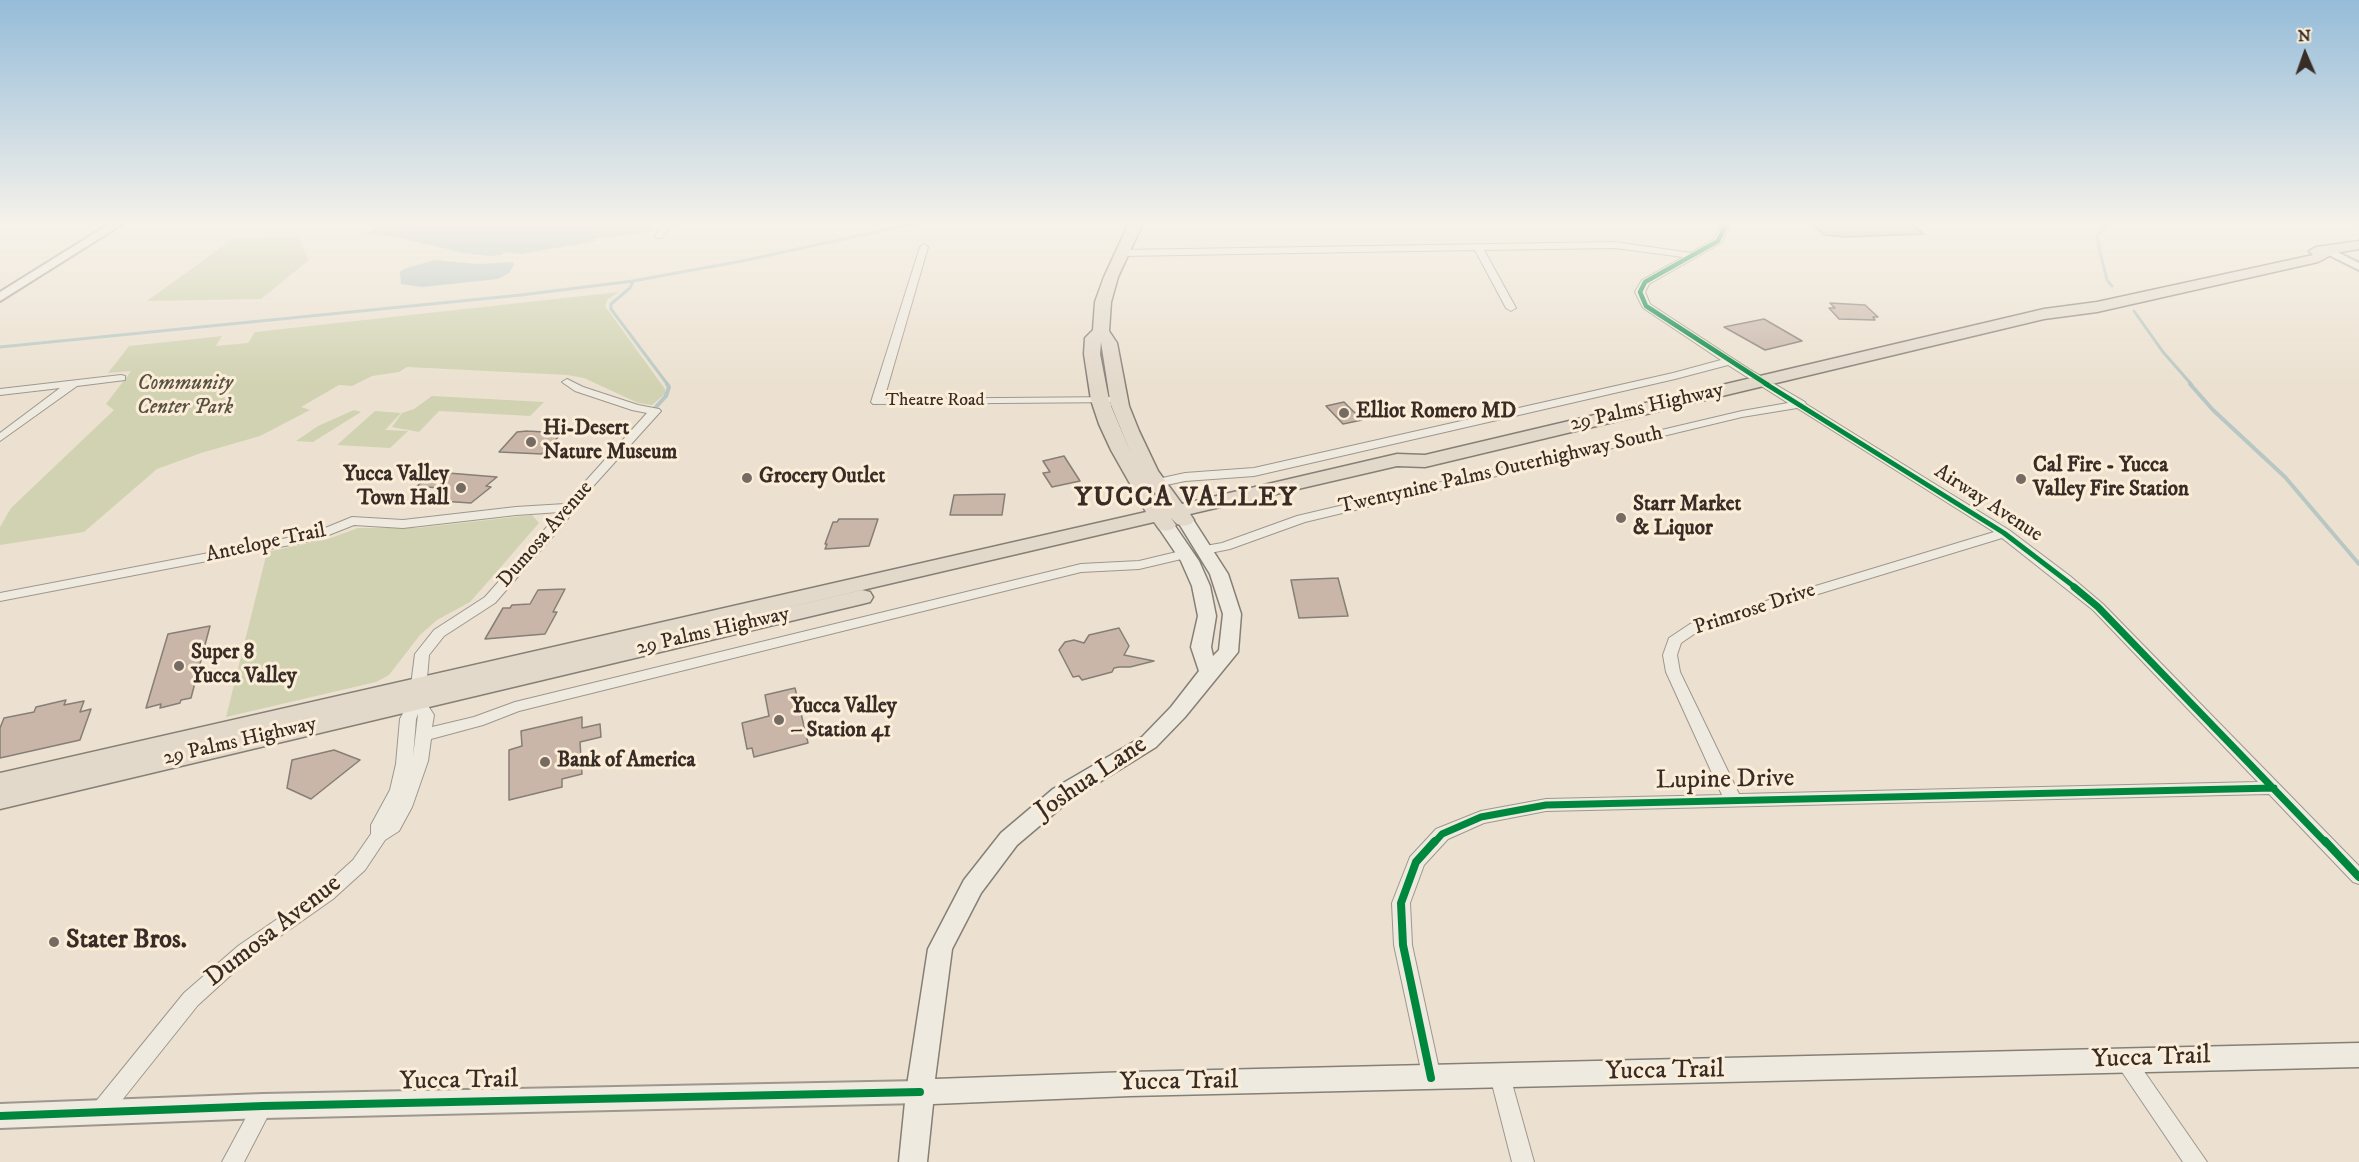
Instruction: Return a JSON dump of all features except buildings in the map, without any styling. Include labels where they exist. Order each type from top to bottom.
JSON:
[{"type":"main road","points":[[1111,277],[1103,302],[1101,331],[1093,338],[1092,354],[1110,400],[1120,450],[1172,519]]},
{"type":"main road","name":"29 Palms Highway","points":[[0,782],[418,693],[1172,519],[1407,470],[1425,461],[2044,314],[2097,307],[2231,277]]},
{"type":"main road","points":[[1110,400],[1130,431],[1157,483],[1185,555],[1201,586],[1207,616],[1201,647],[1209,672]]},
{"type":"main road","name":"Joshua Lane","points":[[913,1162],[920,1092],[940,950],[972,886],[1009,839],[1061,795],[1149,742],[1178,712],[1228,652],[1232,614],[1219,574],[1205,550],[1172,519]]},
{"type":"main road","name":"29 Palms Highway","points":[[0,800],[418,693]]},
{"type":"main road","name":"Yucca Trail","points":[[920,1092],[1130,1084],[2359,1055]]},
{"type":"street","points":[[0,297],[32,277]]},
{"type":"street","name":"Theatre Road","points":[[915,277],[877,402],[1110,400]]},
{"type":"street","points":[[1494,277],[1511,308]]},
{"type":"street","name":"Airway Avenue","points":[[1653,277],[1645,282],[1640,292],[1642,300],[1657,314],[2004,533],[2038,557],[2098,607],[2359,877]]},
{"type":"street","points":[[1157,483],[1185,477],[1254,472],[1730,361]]},
{"type":"street","points":[[0,392],[121,378]]},
{"type":"street","name":"Dumosa Avenue","points":[[379,835],[379,825],[398,790],[404,764],[408,719],[418,693],[422,654],[439,633],[490,600],[655,411],[636,408],[579,389],[567,382]]},
{"type":"street","points":[[0,438],[73,384]]},
{"type":"street","name":"Twentynine Palms Outerhighway South","points":[[1205,550],[1225,546],[1301,519],[1742,414],[1801,404]]},
{"type":"street","name":"Antelope Trail","points":[[0,597],[315,536],[352,522],[403,524],[526,510],[569,508]]},
{"type":"street","name":"Primrose Drive","points":[[1733,800],[1673,672],[1670,655],[1674,641],[1695,627],[2004,533]]},
{"type":"street","points":[[424,735],[478,721],[515,706],[1082,568],[1139,565],[1185,555]]},
{"type":"street","name":"Dumosa Avenue","points":[[99,1112],[190,999],[244,951],[327,894],[359,865],[379,835],[393,827],[404,807],[420,761],[426,714],[418,693]]},
{"type":"street","name":"Lupine Drive","points":[[1431,1078],[1403,945],[1401,903],[1416,862],[1442,834],[1481,817],[1546,805],[2274,788]]},
{"type":"street","points":[[2125,1060],[2196,1162]]},
{"type":"street","points":[[1500,1076],[1523,1162]]},
{"type":"street","name":"Yucca Trail","points":[[0,1116],[263,1106],[920,1092]]},
{"type":"street","points":[[233,1162],[263,1106]]},
{"type":"green space","points":[[180,277],[288,277],[261,299],[147,301]]},
{"type":"green space","name":"Community Center Park","points":[[619,292],[608,299],[605,306],[665,389],[665,394],[652,405],[638,403],[584,378],[567,375],[407,367],[399,372],[372,376],[352,386],[339,385],[301,407],[310,410],[260,436],[201,453],[157,469],[84,532],[0,545],[0,527],[11,508],[114,410],[106,404],[131,371],[108,373],[129,346],[222,336],[216,346],[248,343],[255,332]]},
{"type":"green space","points":[[432,396],[544,402],[530,416],[439,411],[419,432],[392,427],[402,413],[414,409]]},
{"type":"green space","points":[[354,410],[361,412],[313,442],[296,441],[318,426]]},
{"type":"green space","points":[[375,411],[401,413],[385,430],[408,431],[390,448],[337,445]]},
{"type":"green space","points":[[532,515],[539,523],[470,602],[437,620],[420,635],[389,675],[376,682],[226,717],[267,552],[328,539],[358,528],[417,528]]},
{"type":"shaded area","points":[[400,277],[501,277],[422,287],[401,284]]},
{"type":"waterway","points":[[633,281],[653,277]]},
{"type":"waterway","points":[[2106,277],[2112,286]]},
{"type":"waterway","points":[[0,347],[521,295],[633,281]]},
{"type":"waterway","points":[[633,281],[630,288],[611,304],[611,309],[668,385]]},
{"type":"waterway","points":[[2134,311],[2163,352],[2192,385]]},
{"type":"waterway","points":[[656,407],[666,396],[669,387],[667,384]]},
{"type":"waterway","points":[[2190,384],[2213,410],[2285,477],[2359,564]]},
{"type":"cycle path","points":[[1653,277],[1645,282],[1640,292],[1646,306],[1745,371],[2004,533],[2098,607],[2359,877]]},
{"type":"cycle path","points":[[1431,1078],[1403,945],[1401,903],[1416,862],[1442,834],[1481,817],[1546,805],[2274,788]]},
{"type":"cycle path","points":[[0,1116],[263,1106],[920,1092]]},
{"type":"place","name":"Elliot Romero MD","points":[[1344,413]]},
{"type":"place","name":"Hi-Desert Nature Museum","points":[[531,442]]},
{"type":"place","name":"Grocery Outlet","points":[[747,478]]},
{"type":"place","name":"Cal Fire - Yucca Valley Fire Station","points":[[2021,479]]},
{"type":"place","name":"Yucca Valley Town Hall","points":[[461,488]]},
{"type":"place","name":"Starr Market & Liquor","points":[[1621,518]]},
{"type":"place","name":"Super 8 Yucca Valley","points":[[179,666]]},
{"type":"place","name":"Yucca Valley – Station 41","points":[[779,720]]},
{"type":"place","name":"Bank of America","points":[[545,762]]},
{"type":"place","name":"Stater Bros.","points":[[54,942]]},
{"type":"district","name":"YUCCA VALLEY","points":[[1186,499]]}]
